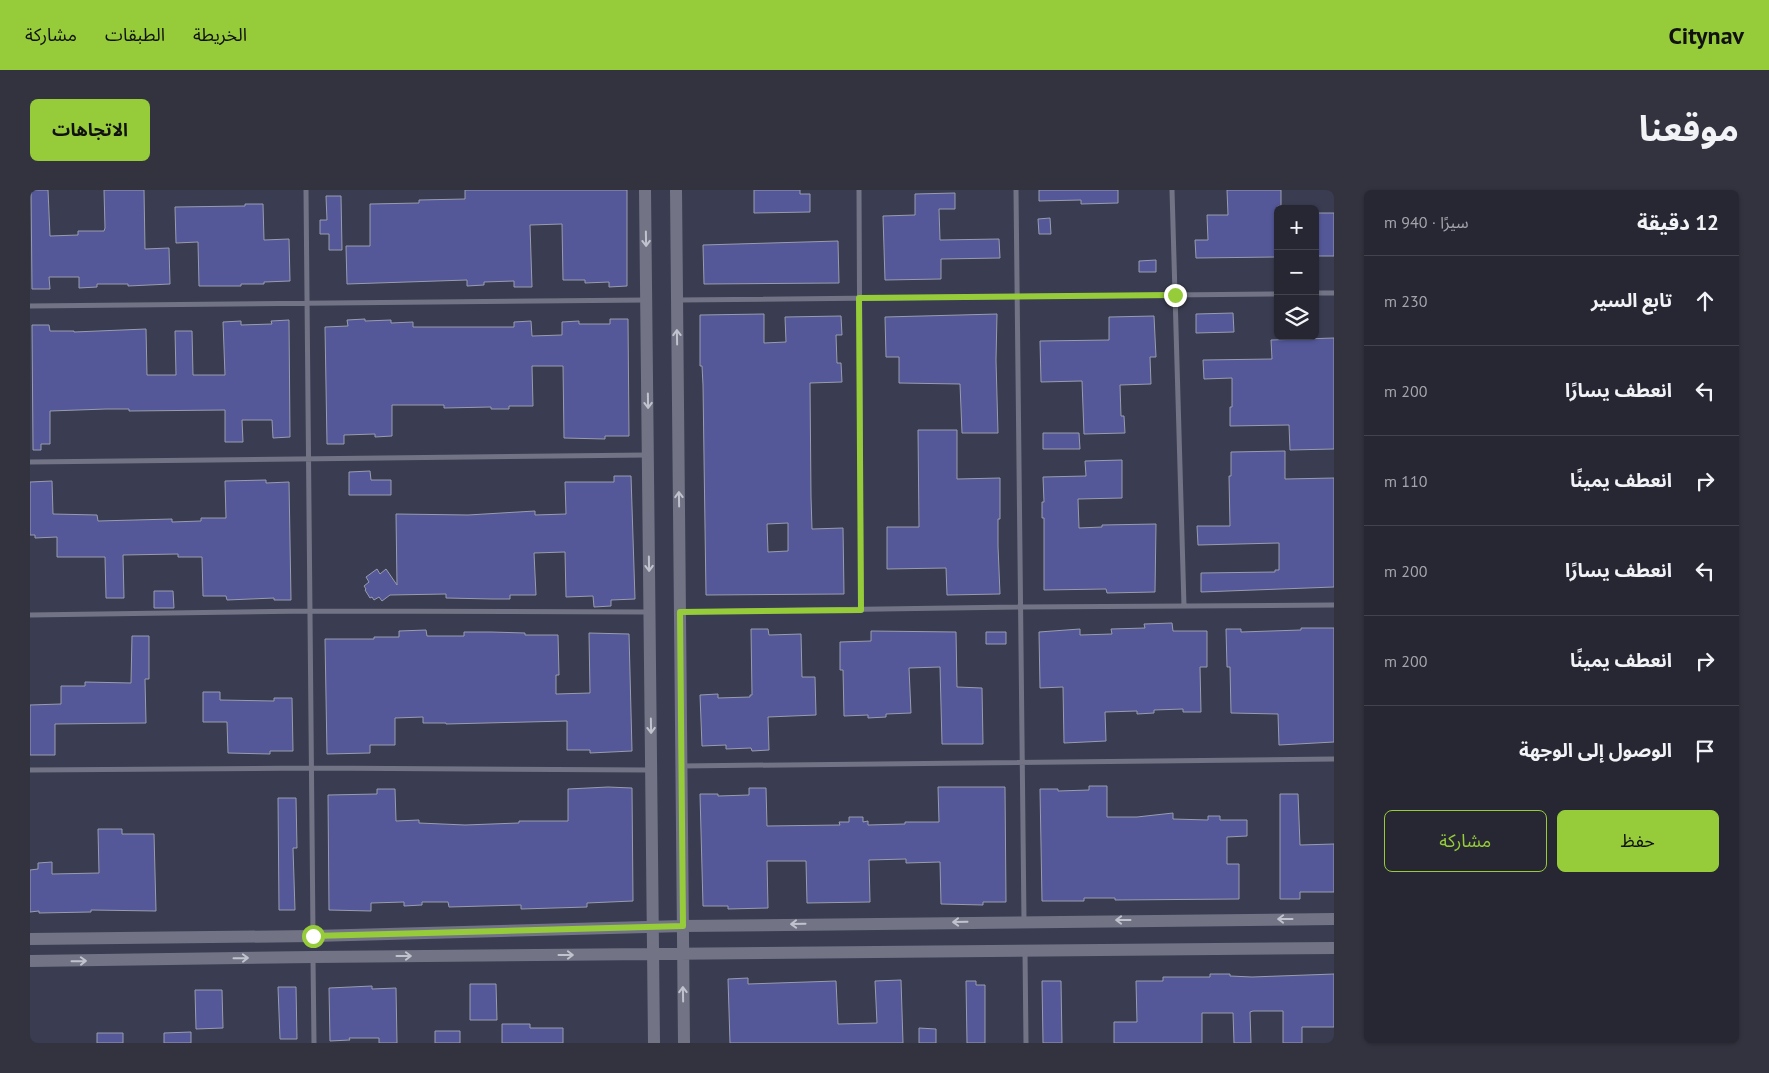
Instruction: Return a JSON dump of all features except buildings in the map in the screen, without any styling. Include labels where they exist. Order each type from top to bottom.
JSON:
[{"type":"street","points":[[646,190],[654,1043]]},
{"type":"street","points":[[676,190],[684,1043]]},
{"type":"street","points":[[30,939],[313,936],[683,926],[1334,918]]},
{"type":"street","points":[[30,961],[1334,948]]},
{"type":"lane","points":[[306,190],[313,936]]},
{"type":"lane","points":[[859,190],[861,610]]},
{"type":"lane","points":[[1016,190],[1024,921]]},
{"type":"lane","points":[[1172,190],[1184,606]]},
{"type":"lane","points":[[1319,294],[1334,293]]},
{"type":"lane","points":[[677,300],[1274,294]]},
{"type":"lane","points":[[30,306],[647,300]]},
{"type":"lane","points":[[30,462],[648,455]]},
{"type":"lane","points":[[680,612],[1021,607],[1334,606]]},
{"type":"lane","points":[[30,615],[309,611],[650,612]]},
{"type":"lane","points":[[681,766],[1334,759]]},
{"type":"lane","points":[[30,770],[311,768],[651,770]]},
{"type":"lane","points":[[1025,951],[1026,1043]]},
{"type":"lane","points":[[313,957],[314,1043]]},
{"type":"shaded area","points":[[30,190],[1334,190],[1334,1043],[30,1043]]},
{"type":"route","points":[[313,936],[683,926],[680,612],[861,610],[859,298],[1175,295]]}]
